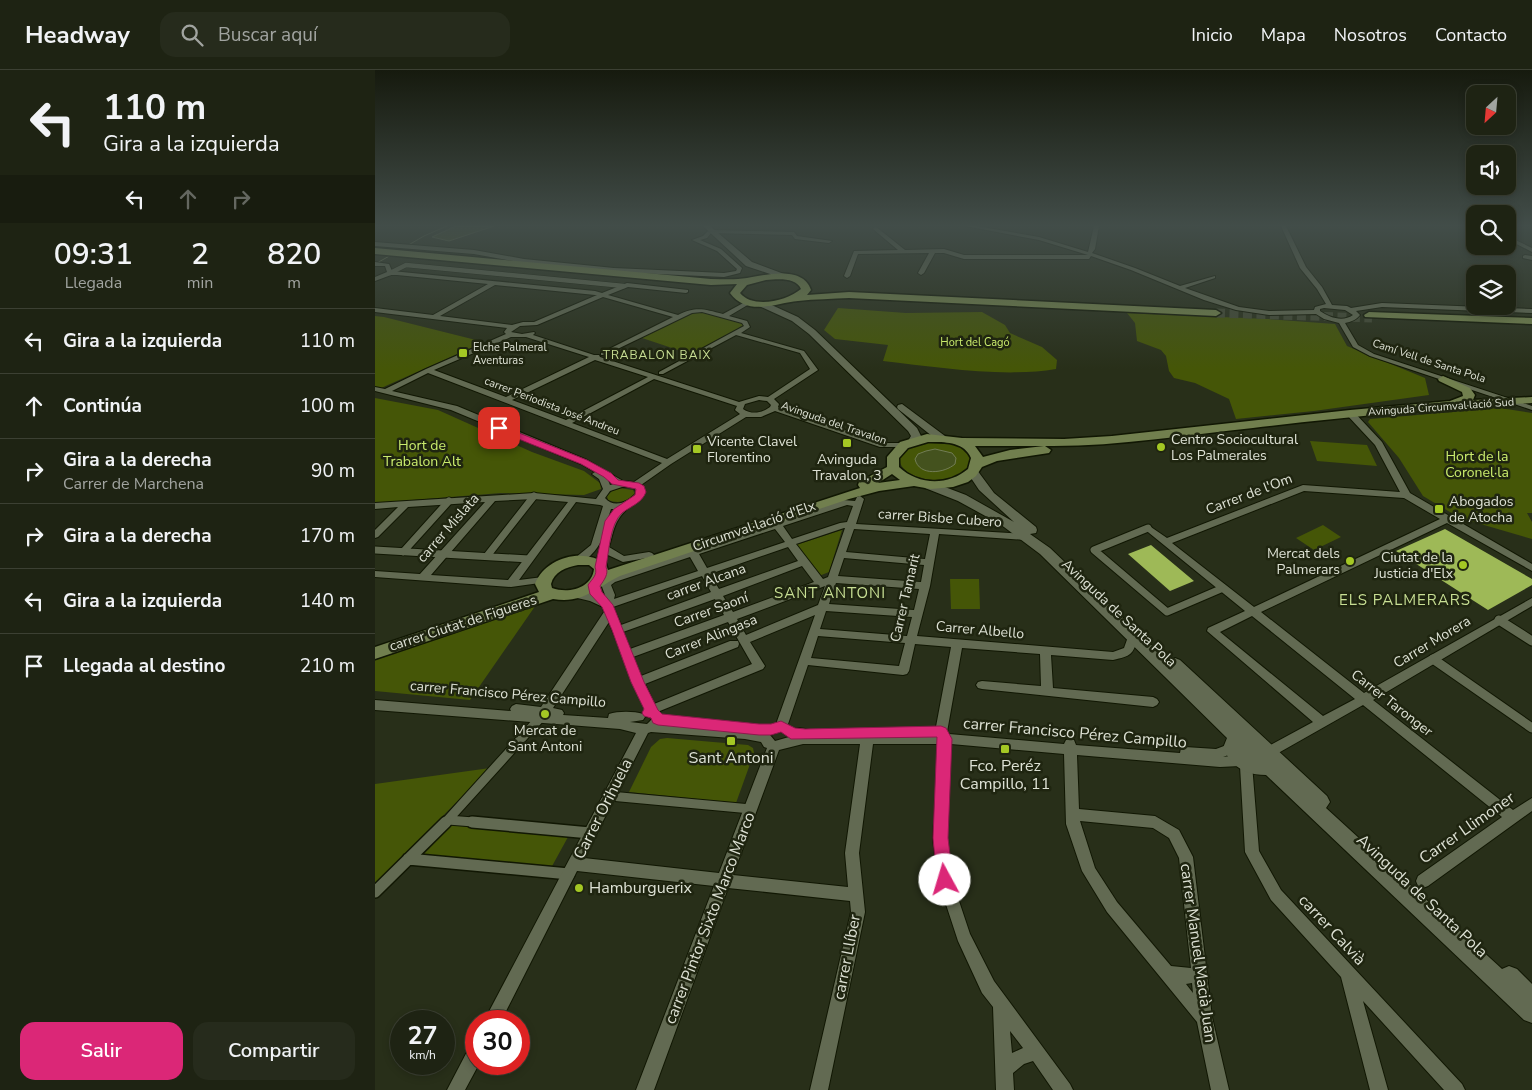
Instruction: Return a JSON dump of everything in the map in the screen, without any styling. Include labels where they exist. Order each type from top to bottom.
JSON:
[{"type":"highway","points":[[594,274],[699,285],[735,293],[749,302],[762,304],[794,299],[849,295],[1215,311],[847,292],[806,285],[788,277],[711,282],[622,274]]},
{"type":"highway","points":[[735,293],[737,288],[753,280]]},
{"type":"highway","points":[[794,299],[803,294],[806,290],[806,285]]},
{"type":"highway","points":[[1532,321],[1371,316],[1532,325]]},
{"type":"main road","points":[[753,280],[759,276],[758,274]]},
{"type":"main road","points":[[775,274],[788,277]]},
{"type":"main road","points":[[794,299],[788,304],[793,314],[807,322],[878,387],[941,438]]},
{"type":"main road","points":[[762,304],[795,319],[812,332],[913,430],[916,436],[909,443]]},
{"type":"main road","points":[[1428,406],[1463,401],[1469,398],[1466,390],[1443,379]]},
{"type":"main road","name":"Avinguda Circumval·lació Sud","points":[[1113,442],[1428,406],[1522,403]]},
{"type":"main road","name":"Avinguda Circumval·lació Sud","points":[[1352,415],[1522,403]]},
{"type":"main road","points":[[909,443],[941,438],[959,442],[1113,442]]},
{"type":"main road","points":[[959,442],[975,452],[977,459],[975,469]]},
{"type":"main road","points":[[893,462],[904,478],[929,485],[955,482],[975,469],[983,461],[996,457],[1113,442]]},
{"type":"main road","name":"Circumval·lació d'Elx","points":[[598,575],[620,565],[852,489],[879,478],[893,462],[897,450],[909,443]]},
{"type":"main road","name":"Avinguda de Santa Pola","points":[[975,469],[975,479],[992,496],[1532,1012]]},
{"type":"main road","name":"Circumval·lació d'Elx","points":[[598,575],[615,573],[844,496],[879,487],[914,482]]},
{"type":"main road","name":"Avinguda de Santa Pola","points":[[929,485],[970,502],[1004,520],[1045,551],[1133,637],[1240,753],[1269,760],[1532,999]]},
{"type":"main road","points":[[579,560],[593,561],[598,575],[573,594],[563,596],[546,587],[547,574],[558,566],[579,560]]},
{"type":"main road","name":"carrer Ciutat de Figueres","points":[[375,643],[546,587]]},
{"type":"main road","name":"carrer Ciutat de Figueres","points":[[375,653],[546,587]]},
{"type":"main road","points":[[1240,753],[1260,769],[1269,760]]},
{"type":"street","points":[[375,279],[388,274]]},
{"type":"street","points":[[396,274],[595,293],[678,317]]},
{"type":"street","points":[[495,274],[686,291]]},
{"type":"street","points":[[695,274],[731,274]]},
{"type":"street","points":[[1143,274],[1206,299],[1255,312],[1317,312],[1329,319],[1341,321],[1356,318],[1356,313],[1352,310]]},
{"type":"street","points":[[1308,274],[1320,288],[1329,305]]},
{"type":"street","points":[[434,317],[509,275]]},
{"type":"street","points":[[1181,288],[1213,277]]},
{"type":"street","points":[[527,335],[536,328],[624,286]]},
{"type":"street","points":[[724,316],[749,302]]},
{"type":"street","points":[[1317,312],[1317,308],[1329,305],[1352,310],[1382,305],[1532,311]]},
{"type":"street","points":[[375,310],[513,326],[525,324],[600,355]]},
{"type":"street","points":[[507,400],[691,311],[702,310],[745,322],[747,327],[566,423]]},
{"type":"street","name":"Camí Vell de Santa Pola","points":[[1341,321],[1355,346],[1372,355],[1522,403]]},
{"type":"street","points":[[510,335],[507,332],[513,326]]},
{"type":"street","points":[[735,333],[802,352],[814,370],[769,399]]},
{"type":"street","points":[[386,391],[428,370],[510,335],[527,335],[748,400]]},
{"type":"street","name":"carrer Periodista José Andreu","points":[[428,370],[668,462]]},
{"type":"street","points":[[658,374],[740,405]]},
{"type":"street","points":[[375,389],[454,408],[584,462],[621,484],[636,485],[640,488],[639,497],[626,504],[611,521],[598,575],[596,594],[606,606],[619,630],[638,682],[647,720],[759,666],[739,642],[731,617],[693,552]]},
{"type":"street","points":[[375,395],[440,409],[589,470],[603,478],[605,498],[595,546],[579,560]]},
{"type":"street","points":[[759,398],[769,399],[775,404],[771,411],[754,416],[739,410],[740,405],[748,400],[759,398]]},
{"type":"street","name":"Avinguda del Travalon","points":[[771,411],[883,445],[909,443]]},
{"type":"street","name":"Avinguda del Travalon","points":[[771,411],[879,450],[893,462]]},
{"type":"street","points":[[636,485],[668,462],[745,414]]},
{"type":"street","points":[[1352,415],[1379,444],[1406,495],[1532,568]]},
{"type":"street","points":[[605,498],[621,484]]},
{"type":"street","name":"Carrer de l'Om","points":[[1165,542],[1303,488],[1406,495]]},
{"type":"street","points":[[375,506],[534,496],[574,499],[605,498],[626,504]]},
{"type":"street","points":[[487,556],[534,496]]},
{"type":"street","points":[[375,892],[448,820],[542,715],[606,606],[610,595],[606,584],[611,580],[846,502],[859,504],[861,499],[859,496],[844,496]]},
{"type":"street","name":"carrer Mislata","points":[[424,576],[493,498]]},
{"type":"street","points":[[511,584],[574,499]]},
{"type":"street","points":[[403,552],[449,501]]},
{"type":"street","name":"carrer Pintor Sixto Marco Marco","points":[[645,1090],[778,736],[859,504]]},
{"type":"street","points":[[375,535],[405,505]]},
{"type":"street","points":[[1322,722],[1212,631],[1447,519]]},
{"type":"street","points":[[777,525],[821,584]]},
{"type":"street","name":"carrer Bisbe Cubero","points":[[606,606],[843,525],[1026,537]]},
{"type":"street","name":"Carrer Taronger","points":[[1223,588],[1167,612],[1094,550],[1148,528],[1512,818]]},
{"type":"street","name":"Carrer Tamarit","points":[[804,661],[903,670],[925,586],[935,532]]},
{"type":"street","points":[[605,549],[623,559],[649,556]]},
{"type":"street","points":[[375,550],[529,559]]},
{"type":"street","points":[[841,555],[930,562]]},
{"type":"street","name":"carrer Alcana","points":[[619,630],[804,562]]},
{"type":"street","points":[[375,574],[424,576],[546,587]]},
{"type":"street","points":[[833,580],[925,586]]},
{"type":"street","name":"Carrer Saoní","points":[[627,655],[833,580]]},
{"type":"street","points":[[573,594],[606,606]]},
{"type":"street","name":"Carrer Morera","points":[[1269,760],[1322,722],[1532,601]]},
{"type":"street","points":[[823,607],[917,614]]},
{"type":"street","name":"Carrer Alingasa","points":[[638,682],[823,607]]},
{"type":"street","points":[[1499,620],[1532,641]]},
{"type":"street","name":"Carrer Albello","points":[[814,632],[1113,656],[1129,650],[1133,637]]},
{"type":"street","points":[[957,643],[943,735],[941,838],[945,880],[963,936],[988,987],[1064,1090]]},
{"type":"street","points":[[1045,650],[1047,691]]},
{"type":"street","points":[[1433,658],[1532,728]]},
{"type":"street","points":[[982,685],[1153,702]]},
{"type":"street","name":"carrer Francisco Pérez Campillo","points":[[375,698],[542,715]]},
{"type":"street","name":"carrer Francisco Pérez Campillo","points":[[375,705],[647,720],[745,734],[803,739],[943,735],[1220,762],[1240,753]]},
{"type":"street","name":"Carrer Orihuela","points":[[498,1010],[591,834],[647,720]]},
{"type":"street","name":"carrer Llíber","points":[[819,1090],[858,912],[852,853],[868,736]]},
{"type":"street","points":[[1070,747],[1073,824],[1089,871],[1112,907],[1204,1017]]},
{"type":"street","name":"carrer Calvià","points":[[1240,753],[1252,852],[1276,895],[1456,1090]]},
{"type":"street","points":[[609,796],[751,809]]},
{"type":"street","name":"Carrer Llimoner","points":[[1423,880],[1532,804]]},
{"type":"street","name":"carrer Manuel Macià Juan","points":[[1073,814],[1155,822],[1174,834],[1186,857],[1204,1017],[1220,1090]]},
{"type":"street","points":[[448,820],[591,834]]},
{"type":"street","points":[[408,859],[724,880],[856,895]]},
{"type":"street","points":[[1169,974],[1199,975]]},
{"type":"street","points":[[1348,974],[1379,1090]]},
{"type":"street","points":[[1001,1004],[1005,1090]]},
{"type":"street","points":[[1004,1070],[1021,1055],[1036,1052]]},
{"type":"street","points":[[456,1090],[465,1073]]},
{"type":"green space","name":"Hort del Cagó","points":[[838,308],[906,313],[982,312],[1005,325],[1010,333],[1042,347],[1057,360],[1056,369],[992,372],[947,369],[883,361],[888,345],[835,339],[824,330]]},
{"type":"green space","points":[[690,312],[702,312],[744,325],[693,355],[639,337]]},
{"type":"green space","points":[[1127,313],[1335,324],[1347,346],[1425,378],[1429,395],[1314,411],[1236,419],[1229,399],[1195,383],[1174,378],[1169,371],[1166,356],[1161,350],[1137,341],[1135,323]]},
{"type":"green space","points":[[375,316],[484,342],[379,389],[375,388]]},
{"type":"green space","name":"Hort de Trabalon Alt","points":[[375,398],[438,410],[532,452],[584,471],[600,483],[601,489],[584,495],[501,493],[375,503]]},
{"type":"green space","name":"Hort de la Coronel·la","points":[[1500,408],[1532,413],[1532,513],[1527,513],[1532,522],[1532,539],[1460,518],[1423,496],[1399,458],[1368,422],[1370,419]]},
{"type":"green space","points":[[1310,441],[1367,445],[1377,466],[1317,461]]},
{"type":"green space","points":[[927,442],[949,443],[961,447],[969,456],[969,464],[958,475],[939,480],[926,479],[905,470],[900,463],[902,455],[910,448]]},
{"type":"green space","points":[[619,488],[633,490],[635,494],[622,502],[608,500],[607,496]]},
{"type":"green space","points":[[1323,525],[1341,537],[1314,550],[1296,538]]},
{"type":"green space","points":[[842,530],[829,572],[819,576],[796,545]]},
{"type":"green space","points":[[950,579],[979,579],[980,609],[951,609]]},
{"type":"green space","points":[[538,602],[470,700],[375,691],[375,656]]},
{"type":"green space","points":[[660,739],[748,745],[753,748],[754,753],[736,803],[629,792],[651,747]]},
{"type":"green space","points":[[490,768],[375,885],[375,784]]},
{"type":"green space","points":[[452,825],[568,837],[551,868],[422,856]]},
{"type":"shaded area","points":[[935,449],[952,453],[956,458],[955,464],[945,470],[933,472],[922,469],[917,465],[915,459],[918,454]]},
{"type":"building","name":"Ciutat de la Justicia d'Elx","points":[[1445,529],[1532,579],[1532,585],[1488,610],[1396,551]]},
{"type":"building","points":[[1151,545],[1194,581],[1170,591],[1128,554]]},
{"type":"tunnel","points":[[1216,313],[1372,318]]},
{"type":"place","name":"Elche Palmeral Aventuras","points":[[463,353]]},
{"type":"place","name":"Avinguda Travalon, 3","points":[[847,443]]},
{"type":"place","name":"Centro Sociocultural Los Palmerales","points":[[1161,447]]},
{"type":"place","name":"Vicente Clavel Florentino","points":[[697,449]]},
{"type":"place","name":"Abogados de Atocha","points":[[1439,509]]},
{"type":"place","name":"Mercat dels Palmerars","points":[[1350,561]]},
{"type":"place","name":"Ciutat de la Justicia d'Elx","points":[[1463,565]]},
{"type":"place","name":"Mercat de Sant Antoni","points":[[545,714]]},
{"type":"place","name":"Sant Antoni","points":[[731,741]]},
{"type":"place","name":"Fco. Peréz Campillo, 11","points":[[1005,749]]},
{"type":"place","name":"Hamburguerix","points":[[579,888]]},
{"type":"district","name":"TRABALON BAIX","points":[[657,355]]},
{"type":"district","name":"SANT ANTONI","points":[[830,593]]},
{"type":"district","name":"ELS PALMERARS","points":[[1405,600]]},
{"type":"route","points":[[499,428],[584,462],[607,475],[615,482],[636,485],[640,488],[639,497],[626,504],[611,521],[600,567],[602,570],[599,579],[594,585],[596,594],[607,605],[619,630],[627,655],[651,710],[649,713],[656,714],[658,719],[665,722],[759,730],[784,727],[791,733],[805,734],[941,732],[945,739],[941,838],[945,880]]}]
